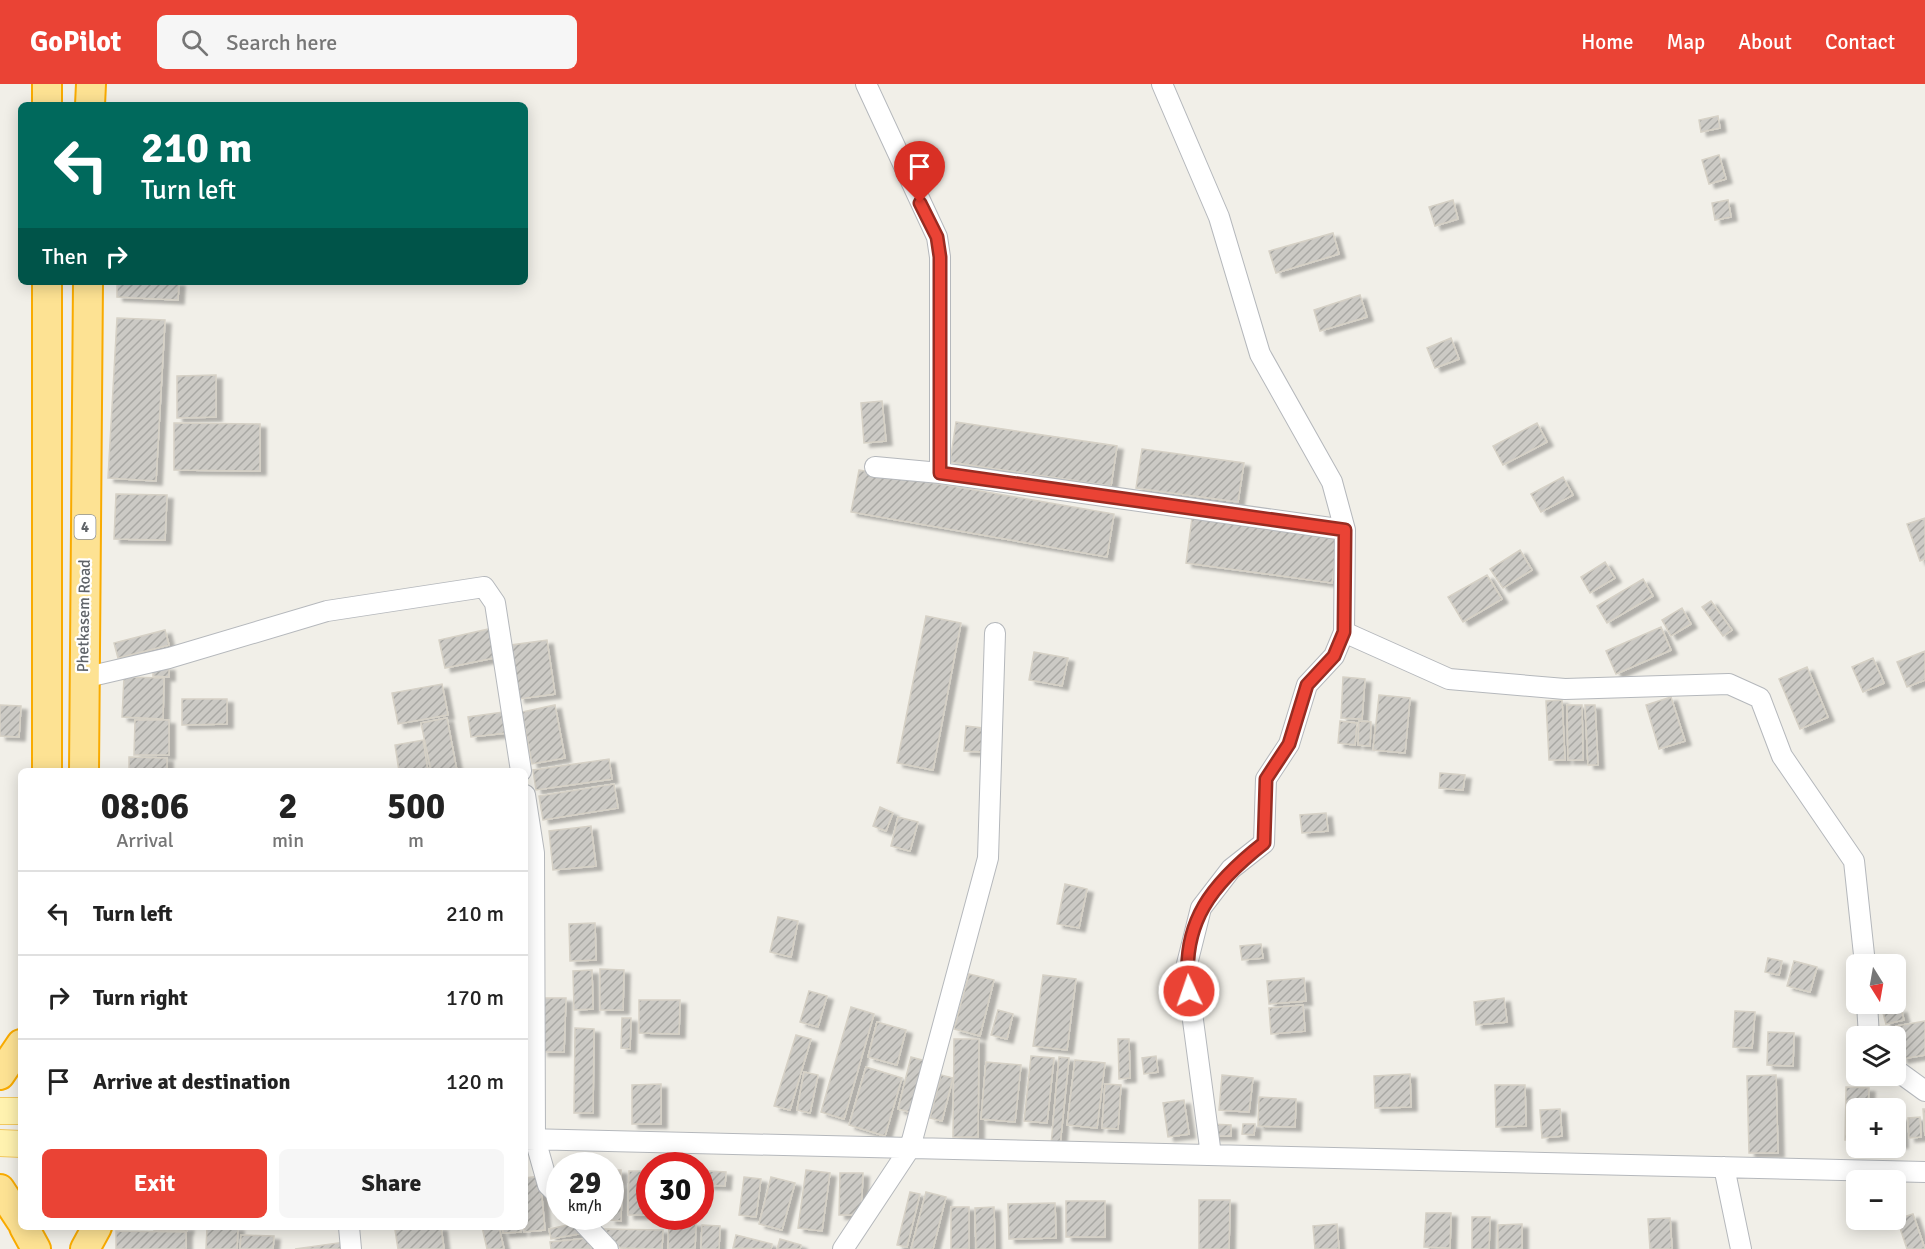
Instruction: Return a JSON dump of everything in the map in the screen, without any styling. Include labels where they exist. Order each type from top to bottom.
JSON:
[{"type":"highway","points":[[47,84],[47,102]]},
{"type":"highway","points":[[90,102],[91,84]]},
{"type":"highway","points":[[47,285],[47,768]]},
{"type":"highway","name":"Phetkasem Road","points":[[84,768],[88,285]]},
{"type":"highway","points":[[0,1075],[18,1048]]},
{"type":"highway","points":[[0,1189],[18,1216]]},
{"type":"highway","points":[[26,1230],[36,1249]]},
{"type":"highway","points":[[45,1230],[45,1249]]},
{"type":"highway","points":[[84,1230],[84,1249]]},
{"type":"highway","points":[[84,1249],[95,1230]]},
{"type":"main road","points":[[0,1111],[18,1111]]},
{"type":"main road","points":[[0,1143],[18,1144]]},
{"type":"street","points":[[866,84],[937,237],[940,257],[940,473]]},
{"type":"street","points":[[1162,84],[1219,217],[1260,354],[1332,482],[1345,530],[1344,632],[1334,656],[1307,685],[1289,744],[1266,779],[1264,843],[1231,869],[1201,908],[1186,968],[1211,1155]]},
{"type":"street","points":[[875,467],[940,473],[1345,530]]},
{"type":"street","points":[[83,678],[169,658],[327,611],[484,587],[495,603],[521,768]]},
{"type":"street","points":[[1344,632],[1449,679],[1565,689],[1729,684],[1760,698],[1782,756],[1854,861],[1864,954]]},
{"type":"street","points":[[843,1249],[910,1148],[988,858],[995,633]]},
{"type":"street","points":[[528,814],[534,853],[530,1139],[546,1180]]},
{"type":"street","points":[[1906,1077],[1925,1091]]},
{"type":"street","points":[[530,1139],[1925,1172]]},
{"type":"street","points":[[1724,1167],[1741,1249]]},
{"type":"street","points":[[349,1230],[351,1249]]},
{"type":"street","points":[[591,1230],[608,1249]]},
{"type":"building","points":[[1718,116],[1720,128],[1701,132],[1699,120]]},
{"type":"building","points":[[1719,155],[1726,179],[1709,184],[1702,160]]},
{"type":"building","points":[[1453,200],[1458,219],[1435,226],[1429,207]]},
{"type":"building","points":[[1728,200],[1731,217],[1715,220],[1712,203]]},
{"type":"building","points":[[1333,233],[1339,254],[1276,273],[1269,251]]},
{"type":"building","points":[[117,285],[179,285],[178,300],[117,297]]},
{"type":"building","points":[[1360,295],[1367,317],[1320,331],[1314,310]]},
{"type":"building","points":[[117,318],[165,320],[156,481],[108,478]]},
{"type":"building","points":[[1451,338],[1459,359],[1435,368],[1427,348]]},
{"type":"building","points":[[216,375],[216,417],[177,418],[177,376]]},
{"type":"building","points":[[882,401],[886,441],[864,443],[861,403]]},
{"type":"building","points":[[956,422],[1117,446],[1111,486],[950,462]]},
{"type":"building","points":[[174,423],[260,424],[260,471],[174,470]]},
{"type":"building","points":[[1537,423],[1547,442],[1503,465],[1493,446]]},
{"type":"building","points":[[1142,449],[1244,463],[1238,502],[1136,488]]},
{"type":"building","points":[[859,470],[1114,514],[1107,557],[851,512]]},
{"type":"building","points":[[1563,477],[1573,495],[1541,512],[1531,494]]},
{"type":"building","points":[[116,494],[167,495],[165,540],[114,539]]},
{"type":"building","points":[[1192,518],[1338,539],[1332,583],[1186,563]]},
{"type":"building","points":[[1925,518],[1925,559],[1920,561],[1907,524]]},
{"type":"building","points":[[1520,550],[1532,570],[1503,588],[1490,569]]},
{"type":"building","points":[[1605,562],[1615,578],[1590,593],[1581,577]]},
{"type":"building","points":[[1487,575],[1502,599],[1463,622],[1448,597]]},
{"type":"building","points":[[1643,579],[1653,596],[1607,623],[1597,606]]},
{"type":"building","points":[[1711,601],[1732,630],[1723,636],[1702,607]]},
{"type":"building","points":[[1682,608],[1691,624],[1671,636],[1662,620]]},
{"type":"building","points":[[926,616],[961,623],[933,770],[897,763]]},
{"type":"building","points":[[1661,627],[1671,650],[1616,674],[1606,651]]},
{"type":"building","points":[[493,628],[499,657],[445,668],[439,640]]},
{"type":"building","points":[[165,630],[169,645],[118,658],[114,643]]},
{"type":"building","points":[[547,640],[555,694],[519,699],[511,645]]},
{"type":"building","points":[[1925,651],[1925,680],[1907,687],[1897,662]]},
{"type":"building","points":[[1034,652],[1068,658],[1062,686],[1029,680]]},
{"type":"building","points":[[1873,658],[1884,683],[1863,692],[1852,667]]},
{"type":"building","points":[[153,666],[169,667],[169,677],[153,676]]},
{"type":"building","points":[[1807,667],[1828,717],[1800,729],[1779,679]]},
{"type":"building","points":[[124,677],[164,678],[163,719],[122,717]]},
{"type":"building","points":[[1343,677],[1365,679],[1362,719],[1341,718]]},
{"type":"building","points":[[442,684],[448,715],[398,724],[392,693]]},
{"type":"building","points":[[1379,695],[1410,698],[1405,753],[1373,750]]},
{"type":"building","points":[[1671,697],[1685,741],[1659,749],[1646,705]]},
{"type":"building","points":[[182,699],[227,699],[227,724],[182,725]]},
{"type":"building","points":[[1562,700],[1565,760],[1549,760],[1546,701]]},
{"type":"building","points":[[0,705],[21,706],[19,737],[0,736]]},
{"type":"building","points":[[555,705],[565,758],[532,764],[522,712]]},
{"type":"building","points":[[1567,705],[1582,705],[1583,760],[1568,760]]},
{"type":"building","points":[[1585,705],[1595,705],[1598,765],[1588,765]]},
{"type":"building","points":[[503,712],[506,733],[471,737],[468,717]]},
{"type":"building","points":[[447,718],[456,768],[430,768],[421,723]]},
{"type":"building","points":[[135,720],[169,720],[169,755],[134,755]]},
{"type":"building","points":[[1340,721],[1357,723],[1355,745],[1338,743]]},
{"type":"building","points":[[1359,721],[1371,722],[1370,746],[1358,745]]},
{"type":"building","points":[[966,726],[983,728],[981,752],[964,751]]},
{"type":"building","points":[[423,740],[428,768],[399,768],[395,745]]},
{"type":"building","points":[[129,757],[167,758],[167,768],[129,768]]},
{"type":"building","points":[[609,759],[612,779],[536,790],[533,770]]},
{"type":"building","points":[[1440,773],[1465,775],[1463,790],[1439,788]]},
{"type":"building","points":[[614,784],[618,808],[543,820],[539,796]]},
{"type":"building","points":[[880,807],[893,813],[886,831],[873,826]]},
{"type":"building","points":[[1326,813],[1328,831],[1302,833],[1300,815]]},
{"type":"building","points":[[898,817],[918,822],[910,851],[891,846]]},
{"type":"building","points":[[591,826],[596,866],[553,870],[549,831]]},
{"type":"building","points":[[1065,884],[1087,889],[1079,928],[1057,924]]},
{"type":"building","points":[[778,917],[798,921],[791,957],[770,952]]},
{"type":"building","points":[[595,923],[596,960],[570,961],[569,924]]},
{"type":"building","points":[[1261,944],[1263,958],[1242,960],[1240,946]]},
{"type":"building","points":[[1768,958],[1782,961],[1779,975],[1765,972]]},
{"type":"building","points":[[1794,961],[1817,967],[1810,992],[1787,986]]},
{"type":"building","points":[[600,969],[624,970],[623,1010],[600,1010]]},
{"type":"building","points":[[592,970],[593,1009],[574,1010],[573,971]]},
{"type":"building","points":[[969,974],[994,980],[980,1036],[954,1029]]},
{"type":"building","points":[[1043,975],[1076,979],[1067,1050],[1033,1046]]},
{"type":"building","points":[[1304,978],[1306,1001],[1269,1004],[1267,981]]},
{"type":"building","points":[[809,991],[827,996],[818,1027],[800,1022]]},
{"type":"building","points":[[543,998],[566,998],[564,1052],[542,1052]]},
{"type":"building","points":[[1504,998],[1507,1022],[1476,1025],[1474,1002]]},
{"type":"building","points":[[639,1000],[680,1000],[679,1034],[639,1033]]},
{"type":"building","points":[[1303,1005],[1305,1031],[1271,1034],[1269,1008]]},
{"type":"building","points":[[851,1007],[874,1014],[844,1119],[821,1112]]},
{"type":"building","points":[[998,1010],[1013,1014],[1007,1039],[991,1035]]},
{"type":"building","points":[[1735,1011],[1755,1012],[1752,1048],[1733,1047]]},
{"type":"building","points":[[1883,1014],[1902,1014],[1904,1020],[1886,1024]]},
{"type":"building","points":[[622,1018],[631,1018],[630,1049],[621,1048]]},
{"type":"building","points":[[1925,1021],[1925,1055],[1906,1058],[1906,1026],[1896,1026]]},
{"type":"building","points":[[877,1022],[906,1030],[897,1065],[868,1057]]},
{"type":"building","points":[[575,1028],[594,1029],[593,1113],[574,1113]]},
{"type":"building","points":[[1768,1032],[1794,1033],[1793,1066],[1767,1065]]},
{"type":"building","points":[[796,1035],[811,1039],[790,1110],[774,1106]]},
{"type":"building","points":[[954,1039],[979,1039],[978,1137],[953,1137]]},
{"type":"building","points":[[1118,1039],[1129,1039],[1130,1078],[1119,1079]]},
{"type":"building","points":[[1031,1056],[1054,1058],[1047,1123],[1024,1121]]},
{"type":"building","points":[[1156,1056],[1158,1072],[1144,1074],[1142,1058]]},
{"type":"building","points":[[911,1057],[930,1062],[917,1114],[898,1109]]},
{"type":"building","points":[[1059,1057],[1069,1058],[1060,1146],[1051,1145]]},
{"type":"building","points":[[1075,1060],[1105,1063],[1097,1128],[1067,1125]]},
{"type":"building","points":[[986,1062],[1021,1065],[1015,1122],[981,1119]]},
{"type":"building","points":[[866,1067],[902,1078],[885,1136],[849,1125]]},
{"type":"building","points":[[804,1072],[818,1075],[810,1113],[797,1110]]},
{"type":"building","points":[[1410,1074],[1411,1107],[1375,1108],[1374,1076]]},
{"type":"building","points":[[941,1075],[953,1078],[942,1121],[930,1118]]},
{"type":"building","points":[[1222,1075],[1253,1078],[1249,1112],[1219,1110]]},
{"type":"building","points":[[1776,1075],[1778,1153],[1749,1153],[1747,1076]]},
{"type":"building","points":[[661,1084],[661,1124],[632,1124],[632,1085]]},
{"type":"building","points":[[1105,1084],[1121,1085],[1118,1129],[1102,1128]]},
{"type":"building","points":[[1495,1085],[1525,1085],[1526,1126],[1496,1127]]},
{"type":"building","points":[[1846,1087],[1869,1088],[1868,1098],[1846,1098],[1845,1140]]},
{"type":"building","points":[[1259,1097],[1296,1099],[1295,1127],[1258,1126]]},
{"type":"building","points":[[1184,1100],[1189,1134],[1168,1137],[1163,1103]]},
{"type":"building","points":[[1560,1109],[1562,1136],[1542,1138],[1540,1110]]},
{"type":"building","points":[[1923,1109],[1925,1109],[1925,1136]]},
{"type":"building","points":[[1920,1117],[1921,1137],[1909,1138],[1908,1118]]},
{"type":"building","points":[[1211,1124],[1231,1125],[1231,1136],[1211,1136]]},
{"type":"building","points":[[1243,1124],[1255,1124],[1254,1135],[1242,1134]]},
{"type":"building","points":[[806,1170],[830,1173],[822,1231],[798,1228]]},
{"type":"building","points":[[629,1171],[636,1171],[636,1215],[628,1215]]},
{"type":"building","points":[[714,1171],[726,1172],[725,1186],[714,1185]]},
{"type":"building","points":[[840,1173],[863,1173],[861,1215],[839,1215]]},
{"type":"building","points":[[540,1176],[545,1230],[524,1232],[528,1230],[528,1178]]},
{"type":"building","points":[[744,1177],[761,1179],[756,1217],[739,1215]]},
{"type":"building","points":[[771,1177],[795,1183],[782,1230],[759,1224]]},
{"type":"building","points":[[910,1192],[920,1194],[907,1247],[897,1245]]},
{"type":"building","points":[[926,1192],[946,1197],[933,1249],[911,1249]]},
{"type":"building","points":[[1199,1200],[1230,1200],[1229,1249],[1199,1249]]},
{"type":"building","points":[[1066,1201],[1105,1201],[1105,1237],[1066,1237]]},
{"type":"building","points":[[1055,1203],[1056,1238],[1009,1239],[1008,1204]]},
{"type":"building","points":[[951,1207],[969,1207],[969,1249],[951,1249]]},
{"type":"building","points":[[994,1207],[995,1249],[976,1249],[975,1208]]},
{"type":"building","points":[[1426,1213],[1451,1213],[1450,1248],[1424,1247]]},
{"type":"building","points":[[1913,1214],[1925,1249],[1907,1249],[1901,1230],[1906,1230],[1906,1216]]},
{"type":"building","points":[[1472,1217],[1490,1217],[1489,1249],[1472,1249]]},
{"type":"building","points":[[1670,1218],[1672,1249],[1650,1249],[1648,1219]]},
{"type":"building","points":[[1337,1224],[1339,1249],[1315,1249],[1313,1226]]},
{"type":"building","points":[[1522,1224],[1522,1249],[1498,1249],[1498,1225]]},
{"type":"building","points":[[714,1226],[720,1226],[719,1249],[701,1249],[702,1230],[714,1230]]},
{"type":"building","points":[[207,1230],[238,1230],[237,1249],[206,1249]]},
{"type":"building","points":[[395,1230],[441,1230],[444,1249],[398,1249]]},
{"type":"building","points":[[483,1230],[500,1230],[504,1249],[487,1249]]},
{"type":"building","points":[[503,1230],[521,1230],[521,1232],[503,1233]]},
{"type":"building","points":[[549,1230],[578,1230],[579,1234],[551,1239]]},
{"type":"building","points":[[605,1230],[663,1230],[662,1249],[620,1248]]},
{"type":"building","points":[[669,1230],[696,1230],[695,1249],[668,1249]]},
{"type":"building","points":[[116,1231],[186,1232],[186,1249],[116,1249]]},
{"type":"building","points":[[241,1235],[274,1236],[273,1249],[240,1249]]},
{"type":"building","points":[[736,1235],[772,1244],[771,1249],[733,1248]]},
{"type":"building","points":[[590,1238],[591,1249],[551,1249],[550,1242]]},
{"type":"building","points":[[780,1239],[801,1245],[800,1249],[777,1249]]},
{"type":"building","points":[[345,1242],[346,1249],[295,1249]]},
{"type":"route","points":[[920,203],[937,237],[940,257],[940,473],[1046,490],[1345,530],[1347,562],[1344,632],[1334,656],[1307,685],[1289,744],[1266,779],[1264,843],[1231,869],[1201,908],[1186,968],[1189,991]]}]
